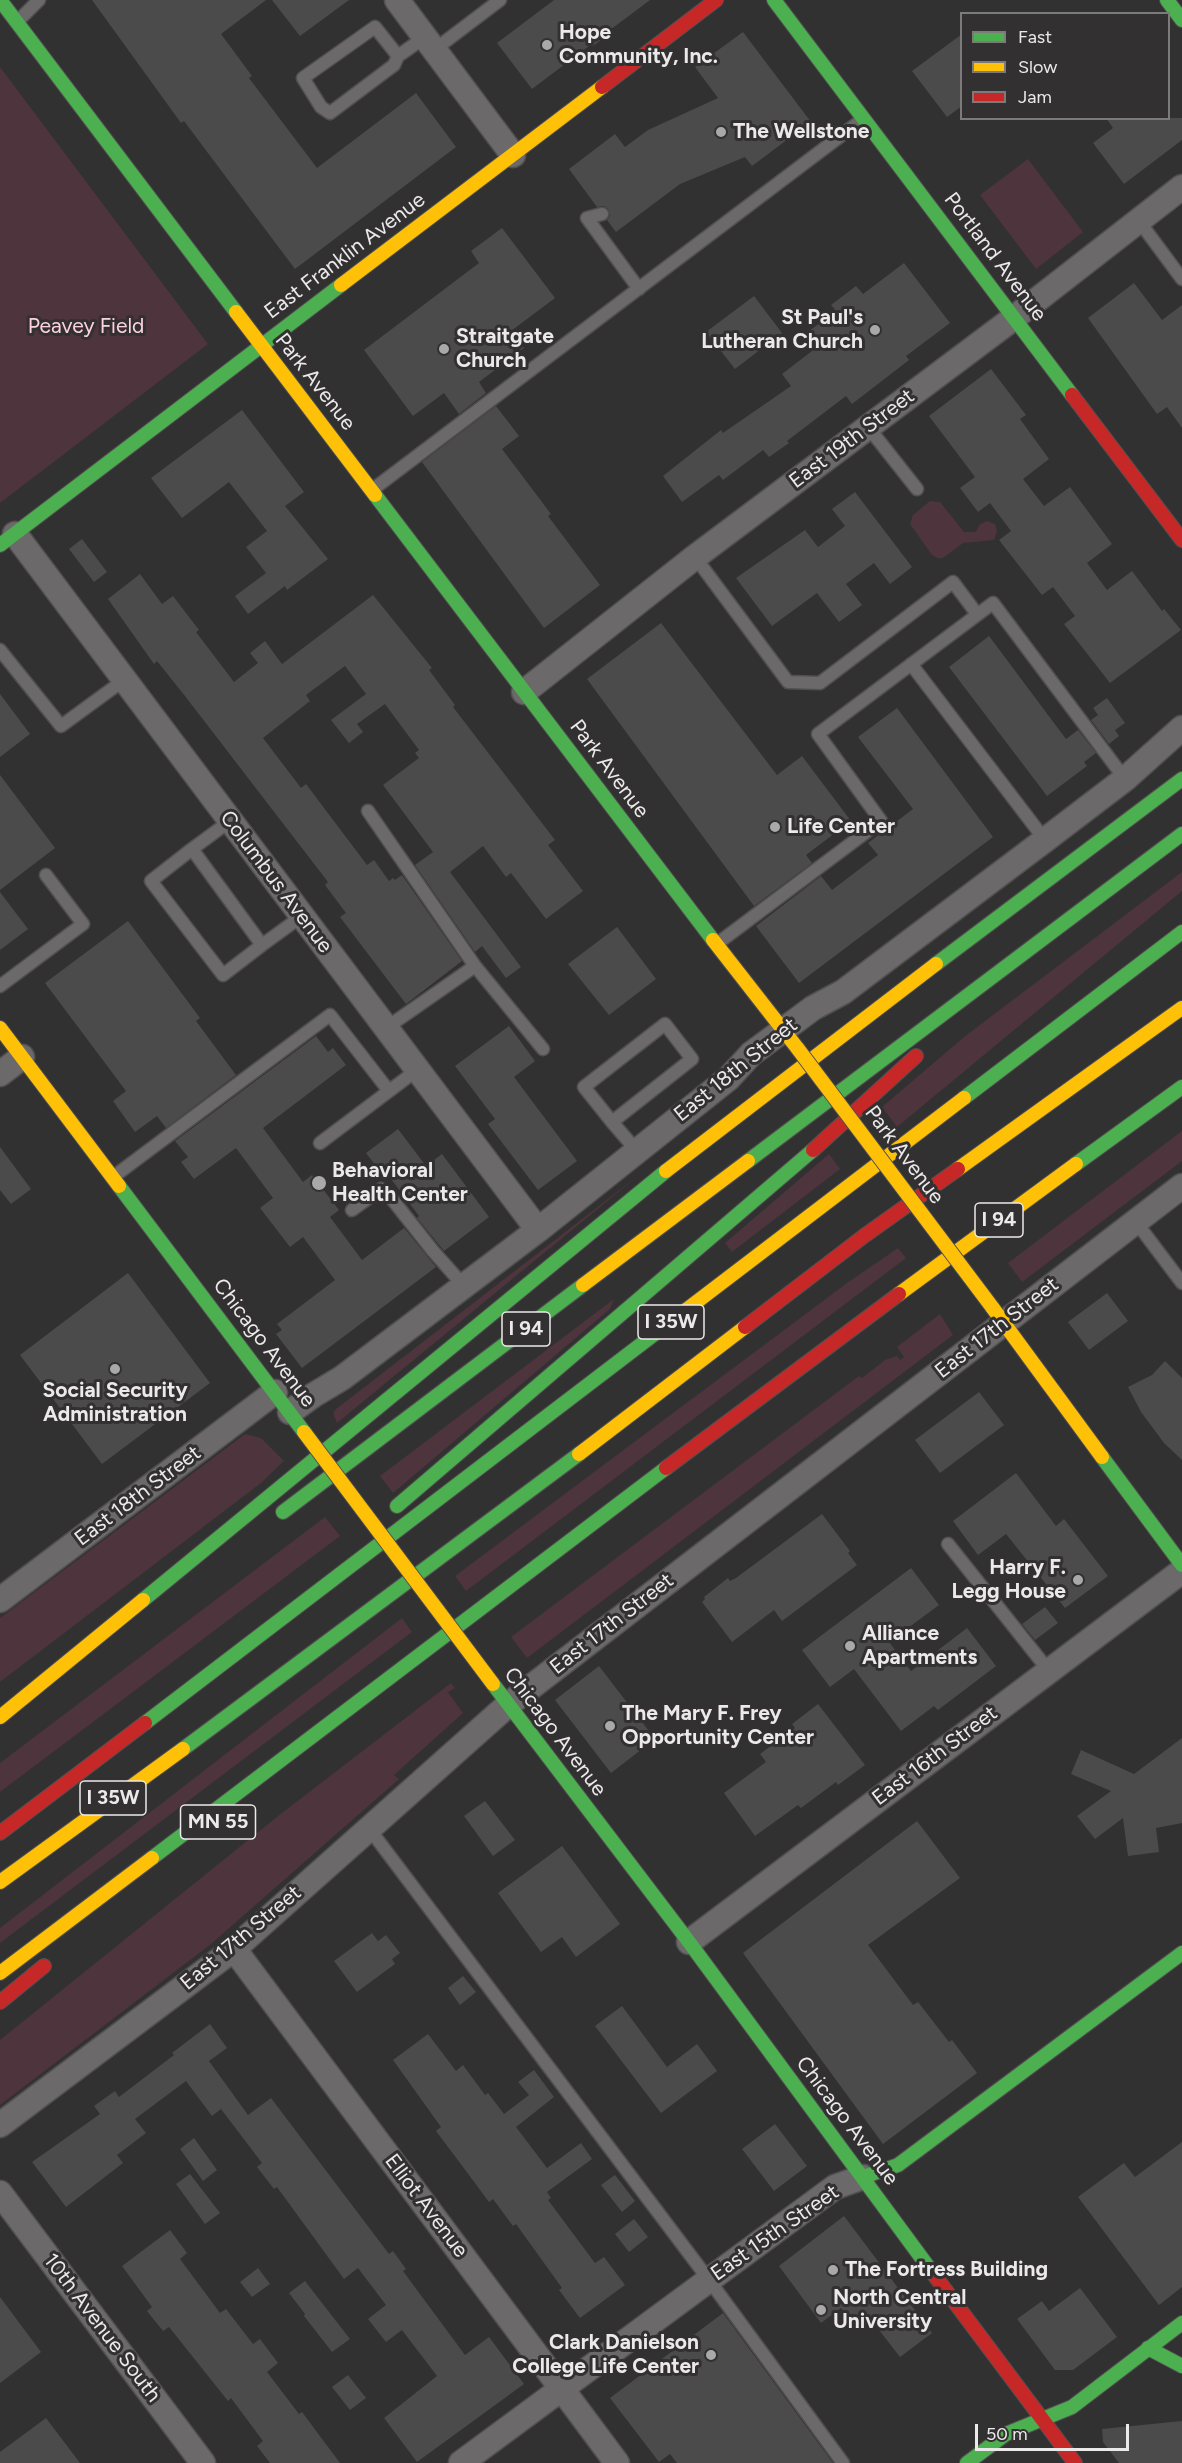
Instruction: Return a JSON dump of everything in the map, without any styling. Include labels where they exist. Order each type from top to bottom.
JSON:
[{"type":"main road","name":"Park Avenue","points":[[0,0],[716,945],[798,1049],[998,1314],[1182,1565]]},
{"type":"main road","name":"East Franklin Avenue","points":[[7,539],[716,0]]},
{"type":"main road","name":"Portland Avenue","points":[[774,0],[1182,540]]},
{"type":"main road","points":[[1167,0],[1182,21]]},
{"type":"main road","points":[[0,1717],[653,1181],[740,1112],[1182,779]]},
{"type":"main road","name":"I 94","points":[[274,1519],[1182,834]]},
{"type":"main road","name":"I 35W","points":[[0,1833],[1182,932]]},
{"type":"main road","points":[[945,1030],[1049,933]]},
{"type":"main road","points":[[909,1141],[1096,980]]},
{"type":"main road","name":"I 35W","points":[[0,1882],[95,1810],[229,1716],[526,1495],[864,1236],[1182,1008]]},
{"type":"main road","name":"Chicago Avenue","points":[[0,1028],[689,1942],[966,2320],[1075,2463]]},
{"type":"main road","points":[[367,1532],[776,1184],[928,1046]]},
{"type":"main road","name":"I 94","points":[[0,1973],[816,1354],[1182,1087]]},
{"type":"main road","points":[[816,1354],[1034,1212]]},
{"type":"main road","points":[[160,1712],[331,1564]]},
{"type":"main road","points":[[0,1723],[161,1603]]},
{"type":"main road","name":"MN 55","points":[[172,1860],[437,1642]]},
{"type":"main road","points":[[46,1866],[229,1716]]},
{"type":"main road","name":"East 15th Street","points":[[863,2177],[898,2165],[1182,1953]]},
{"type":"main road","points":[[0,2002],[54,1958]]},
{"type":"main road","points":[[967,2463],[1005,2434],[1072,2407],[1182,2323]]},
{"type":"main road","points":[[1148,2348],[1182,2366]]},
{"type":"street","points":[[397,0],[513,155]]},
{"type":"street","name":"East 19th Street","points":[[524,692],[695,558],[1015,317],[1182,187]]},
{"type":"street","name":"Columbus Avenue","points":[[7,539],[124,680],[538,1230]]},
{"type":"street","name":"East 18th Street","points":[[290,1412],[342,1378],[538,1230],[729,1078],[751,1054],[813,1008],[843,992],[1045,840],[1125,779],[1182,728]]},
{"type":"street","points":[[0,1074],[22,1058]]},
{"type":"street","name":"East 17th Street","points":[[0,2125],[234,1949],[368,1827],[509,1704],[998,1314],[1136,1222],[1182,1186]]},
{"type":"street","name":"East 18th Street","points":[[0,1600],[275,1392]]},
{"type":"street","name":"East 16th Street","points":[[689,1942],[1182,1571]]},
{"type":"street","name":"Elliot Avenue","points":[[234,1949],[617,2463]]},
{"type":"street","name":"East 15th Street","points":[[461,2463],[835,2187],[863,2177]]},
{"type":"street","name":"10th Avenue South","points":[[0,2193],[203,2463]]},
{"type":"lane","points":[[17,22],[39,0]]},
{"type":"lane","points":[[398,56],[375,27],[303,78],[321,107],[330,113],[394,64],[398,56],[430,43],[500,0]]},
{"type":"lane","points":[[372,490],[864,118]]},
{"type":"lane","points":[[602,214],[587,218],[639,289]]},
{"type":"lane","points":[[1138,221],[1182,279]]},
{"type":"lane","points":[[868,427],[917,489]]},
{"type":"lane","points":[[695,558],[788,682],[820,683],[953,582],[977,614]]},
{"type":"lane","points":[[716,945],[881,821],[818,734],[993,603],[1125,779]]},
{"type":"lane","points":[[0,650],[61,726],[124,680]]},
{"type":"lane","points":[[911,664],[1045,840]]},
{"type":"lane","points":[[368,811],[475,966],[543,1049]]},
{"type":"lane","points":[[230,821],[151,881],[223,975],[302,916]]},
{"type":"lane","points":[[192,849],[262,945]]},
{"type":"lane","points":[[0,986],[83,924],[46,875]]},
{"type":"lane","points":[[386,1028],[475,966]]},
{"type":"lane","points":[[112,1178],[330,1015],[389,1091]]},
{"type":"lane","points":[[612,1122],[692,1059],[665,1024],[584,1087],[612,1122],[637,1151]]},
{"type":"lane","points":[[320,1143],[417,1070]]},
{"type":"lane","points":[[352,1210],[381,1189],[388,1194],[464,1286]]},
{"type":"lane","points":[[1136,1222],[1182,1283]]},
{"type":"lane","points":[[948,1544],[1049,1671]]},
{"type":"lane","points":[[368,1827],[843,2463]]},
{"type":"green space","name":"Peavey Field","points":[[0,67],[208,344],[0,503]]},
{"type":"green space","points":[[1028,159],[1083,232],[1036,269],[980,195]]},
{"type":"green space","points":[[930,501],[940,502],[964,532],[976,532],[979,525],[987,521],[995,524],[997,531],[994,540],[963,543],[943,558],[932,555],[910,524],[913,515]]},
{"type":"green space","points":[[1182,872],[1182,891],[897,1127],[882,1107],[964,1037]]},
{"type":"green space","points":[[1182,1131],[1182,1161],[1022,1282],[1008,1263]]},
{"type":"green space","points":[[829,1154],[840,1169],[732,1252],[725,1243]]},
{"type":"green space","points":[[639,1175],[337,1423],[333,1413],[336,1409]]},
{"type":"green space","points":[[898,1248],[906,1258],[466,1591],[455,1576],[847,1283]]},
{"type":"green space","points":[[614,1299],[610,1309],[393,1493],[380,1476]]},
{"type":"green space","points":[[940,1314],[953,1335],[527,1658],[511,1637],[859,1376],[862,1378],[885,1360],[897,1356],[900,1360],[904,1357],[897,1347]]},
{"type":"green space","points":[[245,1434],[261,1438],[284,1461],[261,1483],[0,1682],[0,1618]]},
{"type":"green space","points":[[325,1517],[340,1536],[0,1792],[0,1763]]},
{"type":"green space","points":[[402,1618],[412,1632],[0,1943],[0,1928]]},
{"type":"green space","points":[[451,1683],[455,1688],[448,1692],[463,1713],[394,1775],[399,1779],[211,1944],[0,2105],[0,2040],[278,1816]]},
{"type":"building","points":[[92,0],[266,0],[221,34],[252,76],[249,78],[317,168],[416,93],[456,147],[295,269],[184,121],[181,123]]},
{"type":"building","points":[[272,0],[349,0],[300,36]]},
{"type":"building","name":"Hope Community, Inc.","points":[[554,0],[650,0],[602,36],[601,40],[589,46],[532,89],[497,43]]},
{"type":"building","name":"The Wellstone","points":[[743,32],[811,122],[752,166],[745,157],[680,184],[616,232],[607,220],[610,216],[608,209],[604,206],[597,207],[569,169],[615,134],[625,147],[648,130],[718,98],[695,67]]},
{"type":"building","points":[[960,35],[960,107],[947,117],[912,71]]},
{"type":"building","points":[[1182,118],[1182,140],[1124,184],[1093,143],[1113,128],[1107,120]]},
{"type":"building","name":"Straitgate Church","points":[[502,228],[555,298],[511,331],[524,348],[479,382],[486,393],[459,414],[444,393],[413,416],[364,350],[479,263],[471,251]]},
{"type":"building","points":[[904,263],[950,323],[906,356],[909,360],[852,404],[846,396],[769,457],[763,450],[723,480],[719,475],[682,502],[663,476],[721,430],[723,433],[791,386],[782,374],[812,351],[801,337],[836,311],[831,305],[856,286],[863,294]]},
{"type":"building","points":[[1134,283],[1162,320],[1182,305],[1182,428],[1167,407],[1157,414],[1088,318]]},
{"type":"building","points":[[754,296],[782,333],[735,369],[706,332]]},
{"type":"building","points":[[991,369],[1026,415],[1020,419],[1049,459],[1023,479],[1044,506],[1070,487],[1112,544],[1087,563],[1107,590],[1132,571],[1162,611],[1164,609],[1181,630],[1110,683],[1064,624],[1075,616],[1053,587],[1042,595],[999,540],[1011,531],[990,503],[978,512],[960,488],[975,477],[929,416]]},
{"type":"building","points":[[496,406],[519,436],[502,449],[551,514],[548,516],[600,585],[544,628],[422,462]]},
{"type":"building","points":[[242,410],[304,492],[285,506],[328,559],[287,590],[285,586],[248,614],[235,596],[266,573],[246,547],[267,531],[229,482],[182,518],[151,478]]},
{"type":"building","points":[[855,492],[912,567],[890,584],[874,563],[846,584],[862,605],[839,622],[817,593],[772,626],[736,578],[805,530],[818,547],[845,526],[832,509]]},
{"type":"building","points":[[82,539],[107,572],[94,582],[69,549]]},
{"type":"building","points":[[140,574],[162,604],[173,596],[199,630],[196,632],[234,682],[258,663],[250,653],[265,641],[282,664],[373,595],[432,668],[429,670],[455,705],[453,707],[555,840],[548,845],[583,891],[546,919],[511,873],[506,877],[483,846],[450,872],[521,967],[506,978],[482,946],[475,952],[415,865],[433,852],[383,785],[419,758],[415,753],[419,750],[385,704],[357,724],[363,732],[349,743],[331,720],[366,694],[345,666],[306,695],[310,701],[263,738],[301,788],[306,784],[367,865],[374,860],[389,881],[402,875],[462,961],[406,1004],[340,917],[346,913],[325,885],[328,882],[185,696],[157,661],[154,664],[108,599]]},
{"type":"building","points":[[661,623],[777,775],[802,756],[851,821],[806,855],[812,863],[754,906],[587,679]]},
{"type":"building","points":[[989,636],[1066,739],[1078,730],[1096,753],[1084,762],[1087,766],[1047,796],[949,667]]},
{"type":"building","points":[[0,694],[30,734],[0,757]]},
{"type":"building","points":[[1107,698],[1125,723],[1115,730],[1119,736],[1109,744],[1091,720],[1098,715],[1093,708]]},
{"type":"building","points":[[897,708],[993,837],[799,983],[756,926],[821,876],[832,890],[878,855],[868,843],[913,809],[858,737]]},
{"type":"building","points":[[0,775],[55,848],[0,890]]},
{"type":"building","points":[[0,892],[28,929],[0,950]]},
{"type":"building","points":[[128,921],[200,1018],[196,1021],[236,1075],[166,1128],[157,1116],[135,1132],[113,1101],[126,1091],[45,983]]},
{"type":"building","points":[[617,927],[656,979],[609,1015],[568,964]]},
{"type":"building","points":[[509,1026],[535,1061],[514,1077],[577,1161],[538,1190],[488,1124],[495,1119],[455,1066]]},
{"type":"building","points":[[316,1036],[328,1052],[333,1048],[346,1065],[263,1128],[303,1182],[312,1175],[339,1210],[330,1217],[362,1260],[404,1228],[436,1267],[302,1368],[276,1334],[282,1330],[277,1324],[335,1280],[303,1237],[290,1247],[260,1208],[273,1198],[236,1148],[194,1179],[181,1162],[188,1157],[175,1141]]},
{"type":"building","points":[[398,1129],[426,1166],[442,1154],[489,1217],[444,1251],[417,1218],[419,1216],[385,1171],[382,1174],[366,1153]]},
{"type":"building","points":[[0,1147],[31,1189],[11,1204],[0,1190]]},
{"type":"building","name":"Social Security Administration","points":[[128,1273],[210,1383],[102,1464],[20,1355]]},
{"type":"building","points":[[1107,1293],[1128,1321],[1089,1350],[1068,1322]]},
{"type":"building","points":[[1165,1361],[1182,1378],[1182,1460],[1164,1443],[1141,1412],[1128,1387],[1152,1375]]},
{"type":"building","points":[[979,1392],[1004,1425],[940,1473],[915,1440]]},
{"type":"building","points":[[1016,1473],[1056,1526],[1064,1519],[1108,1576],[1065,1608],[1006,1534],[978,1555],[953,1521]]},
{"type":"building","points":[[822,1514],[850,1551],[848,1553],[857,1565],[782,1621],[774,1610],[732,1642],[702,1602],[704,1597],[728,1578],[730,1581],[736,1578]]},
{"type":"building","name":"Alliance Apartments","points":[[911,1568],[939,1605],[889,1642],[911,1671],[967,1628],[996,1666],[938,1710],[934,1706],[901,1731],[854,1669],[830,1687],[802,1650]]},
{"type":"building","points":[[1045,1607],[1058,1623],[1035,1640],[1022,1624]]},
{"type":"building","name":"The Mary F. Frey Opportunity Center","points":[[599,1666],[655,1739],[611,1773],[555,1700]]},
{"type":"building","points":[[818,1704],[865,1765],[838,1785],[836,1782],[801,1808],[798,1805],[755,1836],[724,1793],[766,1762],[760,1754],[795,1728],[792,1724]]},
{"type":"building","points":[[1182,1738],[1182,1823],[1156,1828],[1159,1852],[1128,1856],[1123,1818],[1095,1839],[1077,1816],[1111,1791],[1071,1774],[1081,1750],[1134,1774]]},
{"type":"building","points":[[485,1801],[515,1840],[493,1856],[464,1816]]},
{"type":"building","points":[[917,1821],[960,1878],[868,1945],[913,2005],[918,2002],[949,2042],[952,2040],[977,2073],[883,2144],[743,1953]]},
{"type":"building","points":[[562,1846],[620,1924],[576,1957],[562,1937],[541,1952],[498,1893]]},
{"type":"building","points":[[372,1933],[378,1941],[386,1935],[400,1953],[392,1959],[395,1964],[357,1992],[334,1961]]},
{"type":"building","points":[[463,1976],[476,1992],[460,2005],[448,1988]]},
{"type":"building","points":[[622,2006],[667,2067],[697,2044],[717,2071],[661,2113],[595,2026]]},
{"type":"building","points":[[210,2024],[227,2048],[209,2061],[248,2115],[271,2098],[389,2254],[393,2251],[406,2269],[403,2271],[465,2355],[489,2337],[524,2384],[417,2462],[384,2418],[437,2376],[402,2330],[386,2342],[368,2319],[386,2305],[358,2268],[344,2279],[277,2187],[274,2189],[257,2167],[262,2163],[221,2109],[212,2116],[186,2081],[135,2119],[146,2133],[117,2155],[123,2163],[66,2207],[32,2162],[100,2114],[94,2106],[115,2091],[119,2097]]},
{"type":"building","points":[[428,2034],[456,2071],[463,2065],[485,2095],[488,2093],[504,2114],[529,2095],[518,2082],[534,2070],[554,2097],[516,2127],[547,2168],[581,2143],[592,2159],[547,2192],[551,2198],[548,2200],[595,2263],[604,2257],[625,2285],[580,2318],[559,2290],[562,2288],[516,2224],[513,2226],[493,2199],[489,2202],[436,2131],[441,2127],[393,2060]]},
{"type":"building","points":[[775,2124],[807,2166],[774,2191],[742,2149]]},
{"type":"building","points":[[194,2138],[217,2170],[203,2181],[180,2149]]},
{"type":"building","points":[[1182,2142],[1182,2287],[1159,2305],[1078,2197],[1124,2163],[1135,2177]]},
{"type":"building","points":[[190,2174],[220,2213],[205,2224],[176,2184]]},
{"type":"building","points":[[615,2175],[635,2201],[622,2212],[601,2185]]},
{"type":"building","name":"The Fortress Building","points":[[844,2216],[932,2333],[900,2357],[872,2321],[858,2331],[841,2308],[821,2323],[779,2266]]},
{"type":"building","points":[[634,2219],[648,2237],[629,2252],[615,2234]]},
{"type":"building","points":[[170,2230],[187,2253],[180,2259],[220,2313],[226,2309],[253,2344],[260,2339],[278,2363],[267,2372],[299,2414],[302,2412],[340,2463],[270,2463],[257,2446],[263,2441],[231,2398],[228,2401],[169,2327],[163,2331],[147,2311],[152,2307],[122,2266]]},
{"type":"building","points":[[258,2268],[270,2284],[252,2297],[240,2282]]},
{"type":"building","points":[[305,2281],[350,2339],[332,2352],[289,2293]]},
{"type":"building","points":[[1080,2288],[1117,2337],[1073,2370],[1055,2370],[1017,2319],[1042,2301],[1049,2311]]},
{"type":"building","points":[[0,2297],[41,2352],[0,2383]]},
{"type":"building","name":"Clark Danielson College Life Center","points":[[723,2313],[833,2463],[677,2463],[670,2454],[659,2462],[610,2398]]},
{"type":"building","points":[[348,2375],[366,2398],[350,2410],[332,2387]]},
{"type":"building","points":[[46,2418],[80,2463],[0,2463],[0,2452]]},
{"type":"building","points":[[1182,2421],[1182,2463],[1119,2463],[1103,2442],[1102,2429]]},
{"type":"traffic: fast","points":[[0,0],[236,312]]},
{"type":"traffic: fast","points":[[774,0],[1072,395]]},
{"type":"traffic: fast","points":[[1167,0],[1182,20]]},
{"type":"traffic: fast","points":[[0,545],[341,285]]},
{"type":"traffic: fast","points":[[375,495],[713,940]]},
{"type":"traffic: fast","points":[[936,964],[1182,779]]},
{"type":"traffic: fast","points":[[748,1161],[1182,834]]},
{"type":"traffic: fast","points":[[964,1098],[1182,932]]},
{"type":"traffic: fast","points":[[1076,1164],[1182,1087]]},
{"type":"traffic: fast","points":[[397,1506],[813,1150]]},
{"type":"traffic: fast","points":[[143,1600],[666,1171]]},
{"type":"traffic: fast","points":[[119,1186],[304,1432]]},
{"type":"traffic: fast","points":[[283,1512],[583,1285]]},
{"type":"traffic: fast","points":[[145,1723],[686,1310]]},
{"type":"traffic: fast","points":[[183,1749],[579,1454]]},
{"type":"traffic: fast","points":[[1102,1457],[1182,1565]]},
{"type":"traffic: fast","points":[[152,1858],[666,1468]]},
{"type":"traffic: fast","points":[[493,1684],[689,1942],[932,2272]]},
{"type":"traffic: fast","points":[[863,2177],[898,2165],[1182,1953]]},
{"type":"traffic: fast","points":[[967,2463],[1006,2434],[1072,2407],[1182,2323]]},
{"type":"traffic: fast","points":[[1148,2348],[1182,2366]]},
{"type":"traffic: slow","points":[[341,285],[602,87]]},
{"type":"traffic: slow","points":[[236,312],[375,495]]},
{"type":"traffic: slow","points":[[713,940],[798,1049]]},
{"type":"traffic: slow","points":[[666,1171],[936,964]]},
{"type":"traffic: slow","points":[[958,1169],[1182,1008]]},
{"type":"traffic: slow","points":[[0,1028],[119,1186]]},
{"type":"traffic: slow","points":[[798,1049],[992,1307]]},
{"type":"traffic: slow","points":[[686,1310],[964,1098]]},
{"type":"traffic: slow","points":[[583,1285],[748,1161]]},
{"type":"traffic: slow","points":[[899,1294],[1076,1164]]},
{"type":"traffic: slow","points":[[992,1307],[1102,1457]]},
{"type":"traffic: slow","points":[[579,1454],[745,1327]]},
{"type":"traffic: slow","points":[[304,1432],[493,1684]]},
{"type":"traffic: slow","points":[[0,1717],[143,1600]]},
{"type":"traffic: slow","points":[[0,1882],[183,1749]]},
{"type":"traffic: slow","points":[[0,1973],[152,1858]]},
{"type":"traffic: jam","points":[[602,87],[716,0]]},
{"type":"traffic: jam","points":[[1072,395],[1182,540]]},
{"type":"traffic: jam","points":[[813,1150],[916,1056]]},
{"type":"traffic: jam","points":[[745,1327],[864,1236],[958,1169]]},
{"type":"traffic: jam","points":[[666,1468],[899,1294]]},
{"type":"traffic: jam","points":[[0,1833],[145,1723]]},
{"type":"traffic: jam","points":[[0,2002],[44,1966]]},
{"type":"traffic: jam","points":[[932,2272],[1075,2463]]},
{"type":"place","name":"Hope Community, Inc.","points":[[547,45]]},
{"type":"place","name":"The Wellstone","points":[[721,132]]},
{"type":"place","name":"St Paul's Lutheran Church","points":[[875,330]]},
{"type":"place","name":"Straitgate Church","points":[[444,349]]},
{"type":"place","name":"Life Center","points":[[775,827]]},
{"type":"place","name":"Behavioral Health Center","points":[[319,1183]]},
{"type":"place","name":"Social Security Administration","points":[[115,1369]]},
{"type":"place","name":"Harry F. Legg House","points":[[1078,1580]]},
{"type":"place","name":"Alliance Apartments","points":[[850,1646]]},
{"type":"place","name":"The Mary F. Frey Opportunity Center","points":[[610,1726]]},
{"type":"place","name":"The Fortress Building","points":[[833,2270]]},
{"type":"place","name":"North Central University","points":[[821,2310]]},
{"type":"place","name":"Clark Danielson College Life Center","points":[[711,2355]]}]
